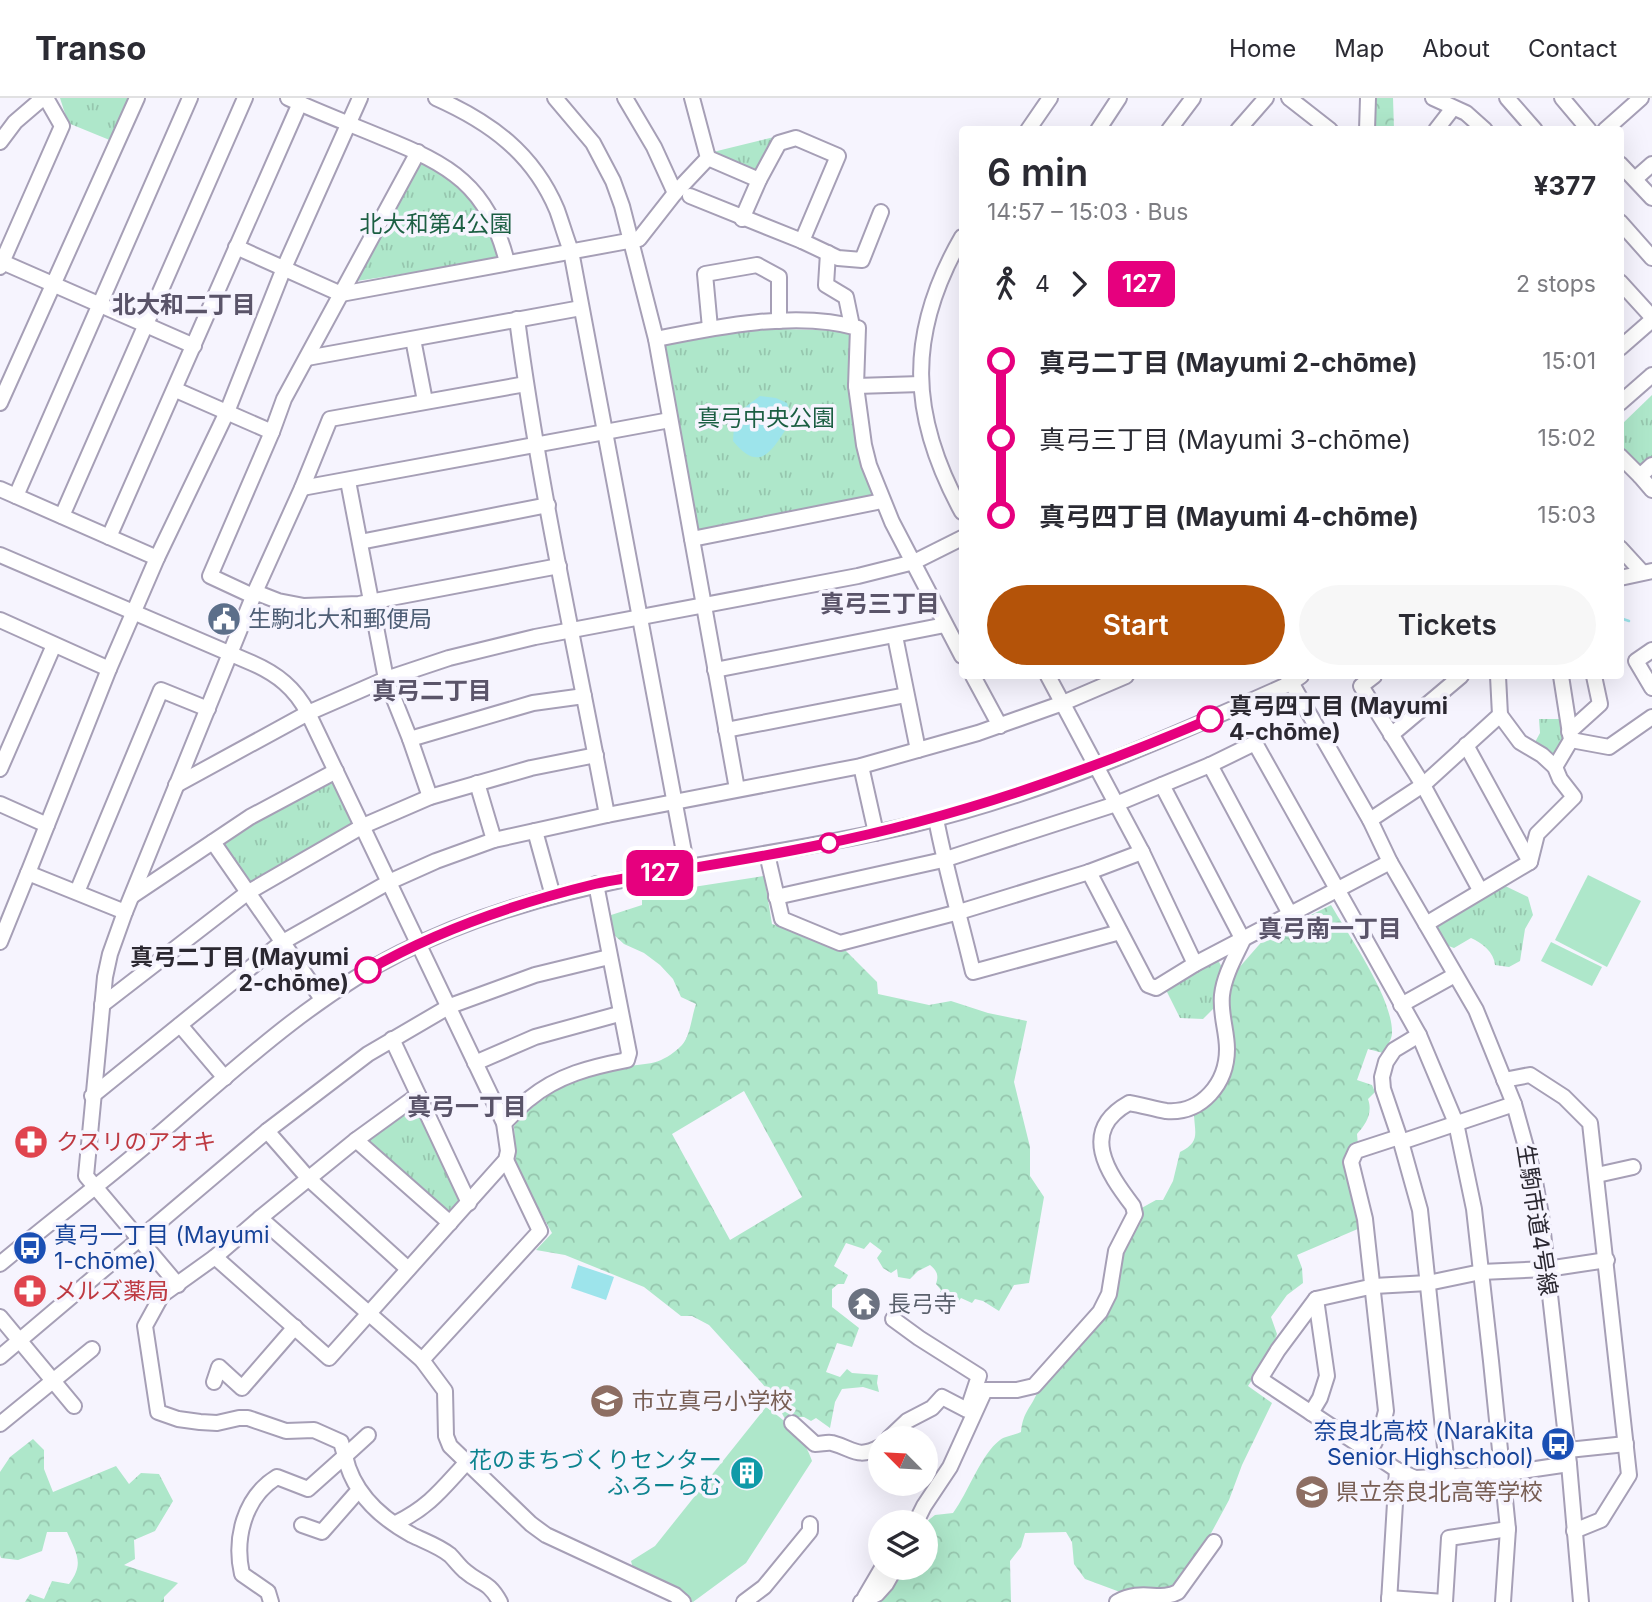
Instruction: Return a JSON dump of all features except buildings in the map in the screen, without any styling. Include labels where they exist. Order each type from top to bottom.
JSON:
[{"type":"street","points":[[0,142],[15,122],[44,98],[62,126],[1,263],[194,346]]},
{"type":"street","points":[[0,402],[137,98]]},
{"type":"street","points":[[16,496],[190,98]]},
{"type":"street","points":[[62,516],[245,98]]},
{"type":"street","points":[[0,942],[109,669],[157,558],[227,412],[284,268],[360,98]]},
{"type":"street","points":[[436,98],[492,127],[516,149],[549,193],[571,251],[687,869]]},
{"type":"street","points":[[555,98],[593,143],[604,161],[622,205],[656,340],[737,789]]},
{"type":"street","points":[[625,98],[682,194],[838,258],[862,260],[881,212]]},
{"type":"street","points":[[692,98],[708,158]]},
{"type":"street","points":[[1031,126],[1050,98]]},
{"type":"street","points":[[1101,126],[1119,98]]},
{"type":"street","points":[[1172,126],[1193,98]]},
{"type":"street","points":[[1242,126],[1266,98]]},
{"type":"street","points":[[1289,98],[1320,126]]},
{"type":"street","points":[[1367,126],[1368,98]]},
{"type":"street","points":[[1433,98],[1466,113],[1481,126]]},
{"type":"street","points":[[1507,98],[1532,126]]},
{"type":"street","points":[[1562,98],[1586,126]]},
{"type":"street","points":[[1610,126],[1641,98]]},
{"type":"street","points":[[109,537],[176,390],[293,101],[418,152],[453,172],[482,202],[494,222],[507,262]]},
{"type":"street","points":[[1439,126],[1453,108]]},
{"type":"street","points":[[742,219],[779,143],[796,138],[838,156],[802,241]]},
{"type":"street","points":[[418,152],[285,400],[210,576],[254,594],[304,606],[370,602],[559,566]]},
{"type":"street","points":[[236,247],[341,293],[630,241],[639,239],[682,194],[708,158]]},
{"type":"street","points":[[708,158],[759,180]]},
{"type":"street","points":[[1634,179],[1652,164]]},
{"type":"street","points":[[1624,168],[1652,198]]},
{"type":"street","points":[[1624,226],[1649,249]]},
{"type":"street","points":[[959,242],[945,268],[932,303],[922,350],[921,384],[929,439],[959,506]]},
{"type":"street","points":[[828,253],[826,285],[846,297],[852,326]]},
{"type":"street","points":[[710,328],[705,274],[757,265],[779,277],[779,321]]},
{"type":"street","points":[[1624,286],[1652,318],[1624,344]]},
{"type":"street","points":[[307,358],[581,308]]},
{"type":"street","points":[[517,319],[537,445],[607,815]]},
{"type":"street","points":[[656,340],[710,328],[779,321],[858,328],[856,386],[864,445],[882,501],[959,651]]},
{"type":"street","points":[[413,339],[425,401]]},
{"type":"street","points":[[1624,400],[1652,375]]},
{"type":"street","points":[[178,1285],[86,1176],[102,1004],[110,954],[125,912],[254,594],[330,419],[526,384]]},
{"type":"street","points":[[856,386],[921,384]]},
{"type":"street","points":[[176,390],[272,432]]},
{"type":"street","points":[[302,488],[670,420]]},
{"type":"street","points":[[1624,461],[1652,490]]},
{"type":"street","points":[[1640,476],[1652,465]]},
{"type":"street","points":[[348,481],[386,679],[430,797]]},
{"type":"street","points":[[0,489],[157,558]]},
{"type":"street","points":[[692,539],[882,501]]},
{"type":"street","points":[[360,542],[548,505]]},
{"type":"street","points":[[176,785],[308,713],[418,667],[492,646],[858,576],[914,562],[959,540]]},
{"type":"street","points":[[1624,551],[1647,571]]},
{"type":"street","points":[[0,555],[280,677],[299,697],[363,825],[504,1123],[509,1150],[506,1160],[330,1358],[215,1257]]},
{"type":"street","points":[[1624,577],[1647,571]]},
{"type":"street","points":[[1,623],[109,669]]},
{"type":"street","points":[[715,670],[945,625]]},
{"type":"street","points":[[895,636],[918,750]]},
{"type":"street","points":[[0,769],[54,645]]},
{"type":"street","points":[[1652,650],[1636,661],[1652,688]]},
{"type":"street","points":[[975,679],[1000,726]]},
{"type":"street","points":[[1050,679],[1142,852],[1195,964]]},
{"type":"street","points":[[92,1096],[281,943],[389,882],[436,861],[494,841],[535,831],[674,801],[861,766],[1000,726],[1063,703],[1117,679]]},
{"type":"street","points":[[0,1264],[96,1188],[322,999],[380,963],[419,944],[484,918],[596,884],[767,854],[936,819],[1095,767],[1291,679]]},
{"type":"street","name":"生駒市道4号線","points":[[1294,679],[1390,862],[1476,1010],[1514,1104],[1534,1176],[1568,1457],[1581,1602]]},
{"type":"street","points":[[1370,679],[1361,687],[1423,785],[1480,890]]},
{"type":"street","points":[[1391,736],[1458,679]]},
{"type":"street","points":[[1426,924],[1530,862],[1537,834],[1574,797],[1560,779],[1555,767],[1542,755],[1520,742],[1500,715],[1498,679]]},
{"type":"street","points":[[1561,679],[1570,736]]},
{"type":"street","points":[[1555,767],[1570,736],[1600,704],[1595,679]]},
{"type":"street","points":[[77,892],[161,690],[208,709]]},
{"type":"street","points":[[726,730],[906,695]]},
{"type":"street","points":[[410,739],[495,712],[533,703],[584,696]]},
{"type":"street","points":[[1370,820],[1423,785],[1500,715]]},
{"type":"street","points":[[1570,736],[1609,747],[1652,718]]},
{"type":"street","points":[[776,897],[943,860],[1116,804],[1255,743],[1419,1035],[1456,1123],[1474,1209],[1508,1529],[1503,1602]]},
{"type":"street","points":[[1466,745],[1530,862]]},
{"type":"street","points":[[102,1004],[247,893],[363,825],[430,797],[531,768],[596,755]]},
{"type":"street","points":[[1210,765],[1290,914]]},
{"type":"street","points":[[861,766],[876,833]]},
{"type":"street","points":[[132,897],[250,817],[336,771]]},
{"type":"street","points":[[477,783],[494,841]]},
{"type":"street","points":[[1162,785],[1243,940]]},
{"type":"street","points":[[0,804],[47,825]]},
{"type":"street","points":[[936,819],[943,860],[973,972],[1120,932]]},
{"type":"street","points":[[535,831],[553,896]]},
{"type":"street","points":[[213,842],[322,999]]},
{"type":"street","points":[[767,854],[782,919],[840,943],[959,912],[1089,872],[1142,852]]},
{"type":"street","points":[[1089,872],[1148,985],[1156,988],[1195,964],[1390,862]]},
{"type":"street","points":[[28,873],[125,912]]},
{"type":"street","points":[[504,1123],[528,1100],[566,1076],[627,1060],[629,1053],[619,1014],[596,884]]},
{"type":"street","points":[[922,1510],[950,1467],[985,1390],[1017,1390],[1034,1386],[1100,1312],[1109,1294],[1116,1251],[1135,1214],[1133,1206],[1105,1163],[1100,1137],[1104,1126],[1117,1110],[1129,1103],[1166,1111],[1185,1110],[1205,1101],[1222,1079],[1227,1049],[1222,993],[1230,967],[1243,940]]},
{"type":"street","points":[[0,1357],[267,1131],[368,1054],[450,1006],[535,975],[609,957]]},
{"type":"street","points":[[1401,1004],[1455,975]]},
{"type":"street","points":[[475,1063],[536,1037],[619,1014]]},
{"type":"street","points":[[180,1024],[225,1078]]},
{"type":"street","points":[[1419,1035],[1394,1050],[1382,1077],[1383,1089],[1420,1210],[1448,1476]]},
{"type":"street","points":[[393,1040],[469,1203]]},
{"type":"street","points":[[1504,1080],[1530,1075],[1564,1097],[1590,1123],[1629,1475],[1601,1520],[1574,1531]]},
{"type":"street","points":[[418,1095],[356,1140],[215,1257],[162,1295],[145,1326],[158,1412],[178,1419],[200,1422],[217,1423],[248,1418],[286,1431],[314,1430],[341,1443],[349,1474],[358,1491],[374,1508],[406,1532],[449,1554],[466,1572],[492,1588],[500,1602]]},
{"type":"street","points":[[1370,1452],[1386,1411],[1374,1286],[1365,1219],[1352,1157],[1363,1148],[1514,1104]]},
{"type":"street","points":[[267,1131],[309,1178],[408,1269]]},
{"type":"street","points":[[356,1140],[450,1223]]},
{"type":"street","points":[[422,1360],[540,1231],[506,1160]]},
{"type":"street","points":[[1597,1175],[1633,1167]]},
{"type":"street","points":[[260,1217],[422,1360],[445,1391],[446,1436],[450,1446],[531,1524],[546,1535],[676,1595],[683,1602]]},
{"type":"street","points":[[1607,1260],[1546,1269],[1481,1272],[1428,1283],[1374,1286],[1316,1300],[1259,1379],[1397,1470],[1415,1478],[1502,1474],[1626,1444]]},
{"type":"street","points":[[1311,1413],[1320,1398],[1327,1376],[1316,1300]]},
{"type":"street","points":[[0,1317],[74,1406]]},
{"type":"street","points":[[894,1319],[979,1376],[967,1410],[942,1462],[914,1510]]},
{"type":"street","points":[[214,1382],[219,1367],[242,1388],[295,1327]]},
{"type":"street","points":[[0,1424],[92,1349]]},
{"type":"street","points":[[902,1426],[932,1408],[942,1397],[967,1410]]},
{"type":"street","points":[[792,1423],[816,1444],[830,1442],[857,1453],[868,1453]]},
{"type":"street","points":[[271,1602],[268,1592],[242,1574],[241,1529],[245,1512],[269,1482],[277,1477],[308,1489],[368,1435]]},
{"type":"street","points":[[396,1523],[432,1501],[466,1463]]},
{"type":"street","points":[[1397,1470],[1389,1600],[1445,1602],[1449,1538],[1508,1529]]},
{"type":"street","points":[[302,1525],[322,1532],[358,1491]]},
{"type":"street","points":[[744,1602],[764,1587],[810,1531],[810,1524]]},
{"type":"street","points":[[1117,1602],[1130,1595],[1170,1597],[1178,1592],[1214,1542]]},
{"type":"street","points":[[862,1600],[874,1580]]},
{"type":"street","points":[[862,1600],[872,1598],[888,1580]]},
{"type":"green space","points":[[60,98],[132,98],[112,141],[68,123]]},
{"type":"green space","points":[[1375,98],[1393,98],[1394,126],[1373,126]]},
{"type":"green space","points":[[778,136],[760,174],[713,152]]},
{"type":"green space","name":"北大和第4公園","points":[[425,159],[472,197],[487,222],[499,259],[357,281],[416,162]]},
{"type":"green space","name":"真弓中央公園","points":[[748,328],[851,331],[851,356],[874,497],[699,533],[660,344]]},
{"type":"green space","points":[[1652,395],[1652,458],[1643,466],[1634,464],[1624,451],[1624,422]]},
{"type":"green space","points":[[1539,719],[1561,719],[1568,737],[1552,759],[1534,744],[1540,733]]},
{"type":"green space","points":[[327,781],[334,784],[352,821],[350,826],[304,851],[252,885],[246,883],[222,848],[223,841],[279,806]]},
{"type":"green space","points":[[1588,875],[1641,901],[1607,967],[1555,940]]},
{"type":"green space","points":[[764,876],[772,924],[842,947],[877,982],[878,994],[929,1005],[951,1001],[988,1013],[1027,1021],[1014,1082],[1030,1147],[1030,1176],[1044,1197],[1029,1283],[1014,1285],[999,1311],[983,1301],[975,1299],[972,1303],[961,1298],[955,1306],[949,1305],[944,1311],[936,1301],[941,1290],[936,1284],[937,1273],[930,1265],[910,1279],[898,1277],[897,1269],[891,1273],[883,1268],[877,1258],[882,1251],[870,1242],[864,1249],[846,1243],[834,1266],[848,1275],[844,1284],[838,1284],[832,1289],[832,1307],[859,1328],[852,1347],[837,1343],[826,1372],[840,1377],[847,1369],[852,1373],[878,1375],[879,1392],[863,1387],[842,1389],[835,1402],[830,1428],[816,1418],[811,1421],[797,1417],[794,1423],[785,1419],[777,1404],[783,1398],[777,1391],[768,1390],[709,1325],[692,1316],[681,1316],[644,1287],[565,1255],[536,1250],[552,1233],[516,1168],[514,1126],[537,1104],[562,1087],[591,1075],[667,1057],[682,1045],[689,1031],[696,1004],[681,997],[673,979],[660,965],[644,953],[624,944],[613,934],[608,916],[642,905],[642,895]],"holes":[[[744,1091],[802,1197],[730,1240],[672,1134]]]},
{"type":"green space","points":[[1501,884],[1528,897],[1533,915],[1525,929],[1520,961],[1509,967],[1495,965],[1487,948],[1471,938],[1454,948],[1446,945],[1434,922]]},
{"type":"green space","points":[[1331,905],[1378,985],[1392,1033],[1383,1053],[1368,1049],[1357,1080],[1372,1085],[1375,1092],[1368,1099],[1369,1114],[1357,1134],[1358,1145],[1348,1151],[1345,1163],[1360,1228],[1297,1255],[1302,1268],[1303,1283],[1287,1295],[1271,1317],[1277,1334],[1272,1349],[1248,1386],[1272,1403],[1242,1465],[1229,1500],[1209,1537],[1174,1591],[1168,1595],[1134,1588],[1120,1592],[1085,1579],[1074,1564],[1072,1542],[1066,1532],[1025,1533],[1021,1547],[1010,1561],[1011,1602],[878,1602],[892,1580],[938,1580],[938,1515],[953,1513],[993,1446],[1002,1439],[1021,1432],[1024,1419],[1039,1388],[1095,1313],[1118,1253],[1131,1228],[1137,1227],[1138,1210],[1156,1200],[1163,1200],[1173,1181],[1180,1152],[1191,1145],[1195,1137],[1194,1115],[1217,1099],[1231,1071],[1234,1035],[1228,1021],[1228,998],[1237,970],[1265,938]]},
{"type":"green space","points":[[1551,942],[1602,967],[1592,986],[1541,961]]},
{"type":"green space","points":[[1212,960],[1219,962],[1224,971],[1213,1009],[1203,1019],[1180,1018],[1165,988]]},
{"type":"green space","points":[[412,1103],[418,1105],[462,1196],[459,1203],[446,1213],[367,1143],[368,1136]]},
{"type":"green space","points":[[766,1407],[794,1431],[805,1445],[812,1461],[746,1563],[690,1602],[633,1568],[631,1561],[655,1546]]},
{"type":"green space","points":[[33,1439],[44,1450],[44,1469],[53,1492],[116,1466],[129,1484],[141,1473],[159,1474],[173,1501],[155,1531],[134,1540],[135,1559],[124,1565],[178,1583],[164,1597],[164,1602],[25,1602],[30,1594],[44,1599],[52,1581],[69,1584],[78,1564],[67,1532],[47,1532],[42,1551],[18,1560],[1,1558],[0,1472],[10,1457]]},
{"type":"water","points":[[760,396],[787,403],[792,420],[767,454],[752,457],[733,441],[734,431],[736,418]]},
{"type":"water","points":[[578,1265],[614,1277],[606,1300],[571,1288]]},
{"type":"waterway","points":[[1624,619],[1629,621]]},
{"type":"bus line","name":"127","points":[[368,970],[457,927],[537,901],[596,884],[819,845],[936,819],[1095,767],[1210,719]]},
{"type":"place","name":"生駒北大和郵便局","points":[[224,619]]},
{"type":"place","name":"真弓四丁目 (Mayumi 4-chōme)","points":[[1210,719]]},
{"type":"place","name":"真弓二丁目 (Mayumi 2-chōme)","points":[[368,970]]},
{"type":"place","name":"クスリのアオキ","points":[[31,1142]]},
{"type":"place","name":"真弓一丁目 (Mayumi 1-chōme)","points":[[30,1248]]},
{"type":"place","name":"メルズ薬局","points":[[30,1291]]},
{"type":"place","name":"長弓寺","points":[[864,1304]]},
{"type":"place","name":"市立真弓小学校","points":[[607,1401]]},
{"type":"place","name":"奈良北高校 (Narakita Senior Highschool)","points":[[1558,1444]]},
{"type":"place","name":"花のまちづくりセンター ふろーらむ","points":[[747,1473]]},
{"type":"place","name":"県立奈良北高等学校","points":[[1312,1492]]},
{"type":"district","name":"北大和二丁目","points":[[184,305]]},
{"type":"district","name":"真弓三丁目","points":[[880,604]]},
{"type":"district","name":"真弓二丁目","points":[[432,691]]},
{"type":"district","name":"真弓南一丁目","points":[[1330,929]]},
{"type":"district","name":"真弓一丁目","points":[[467,1107]]}]
